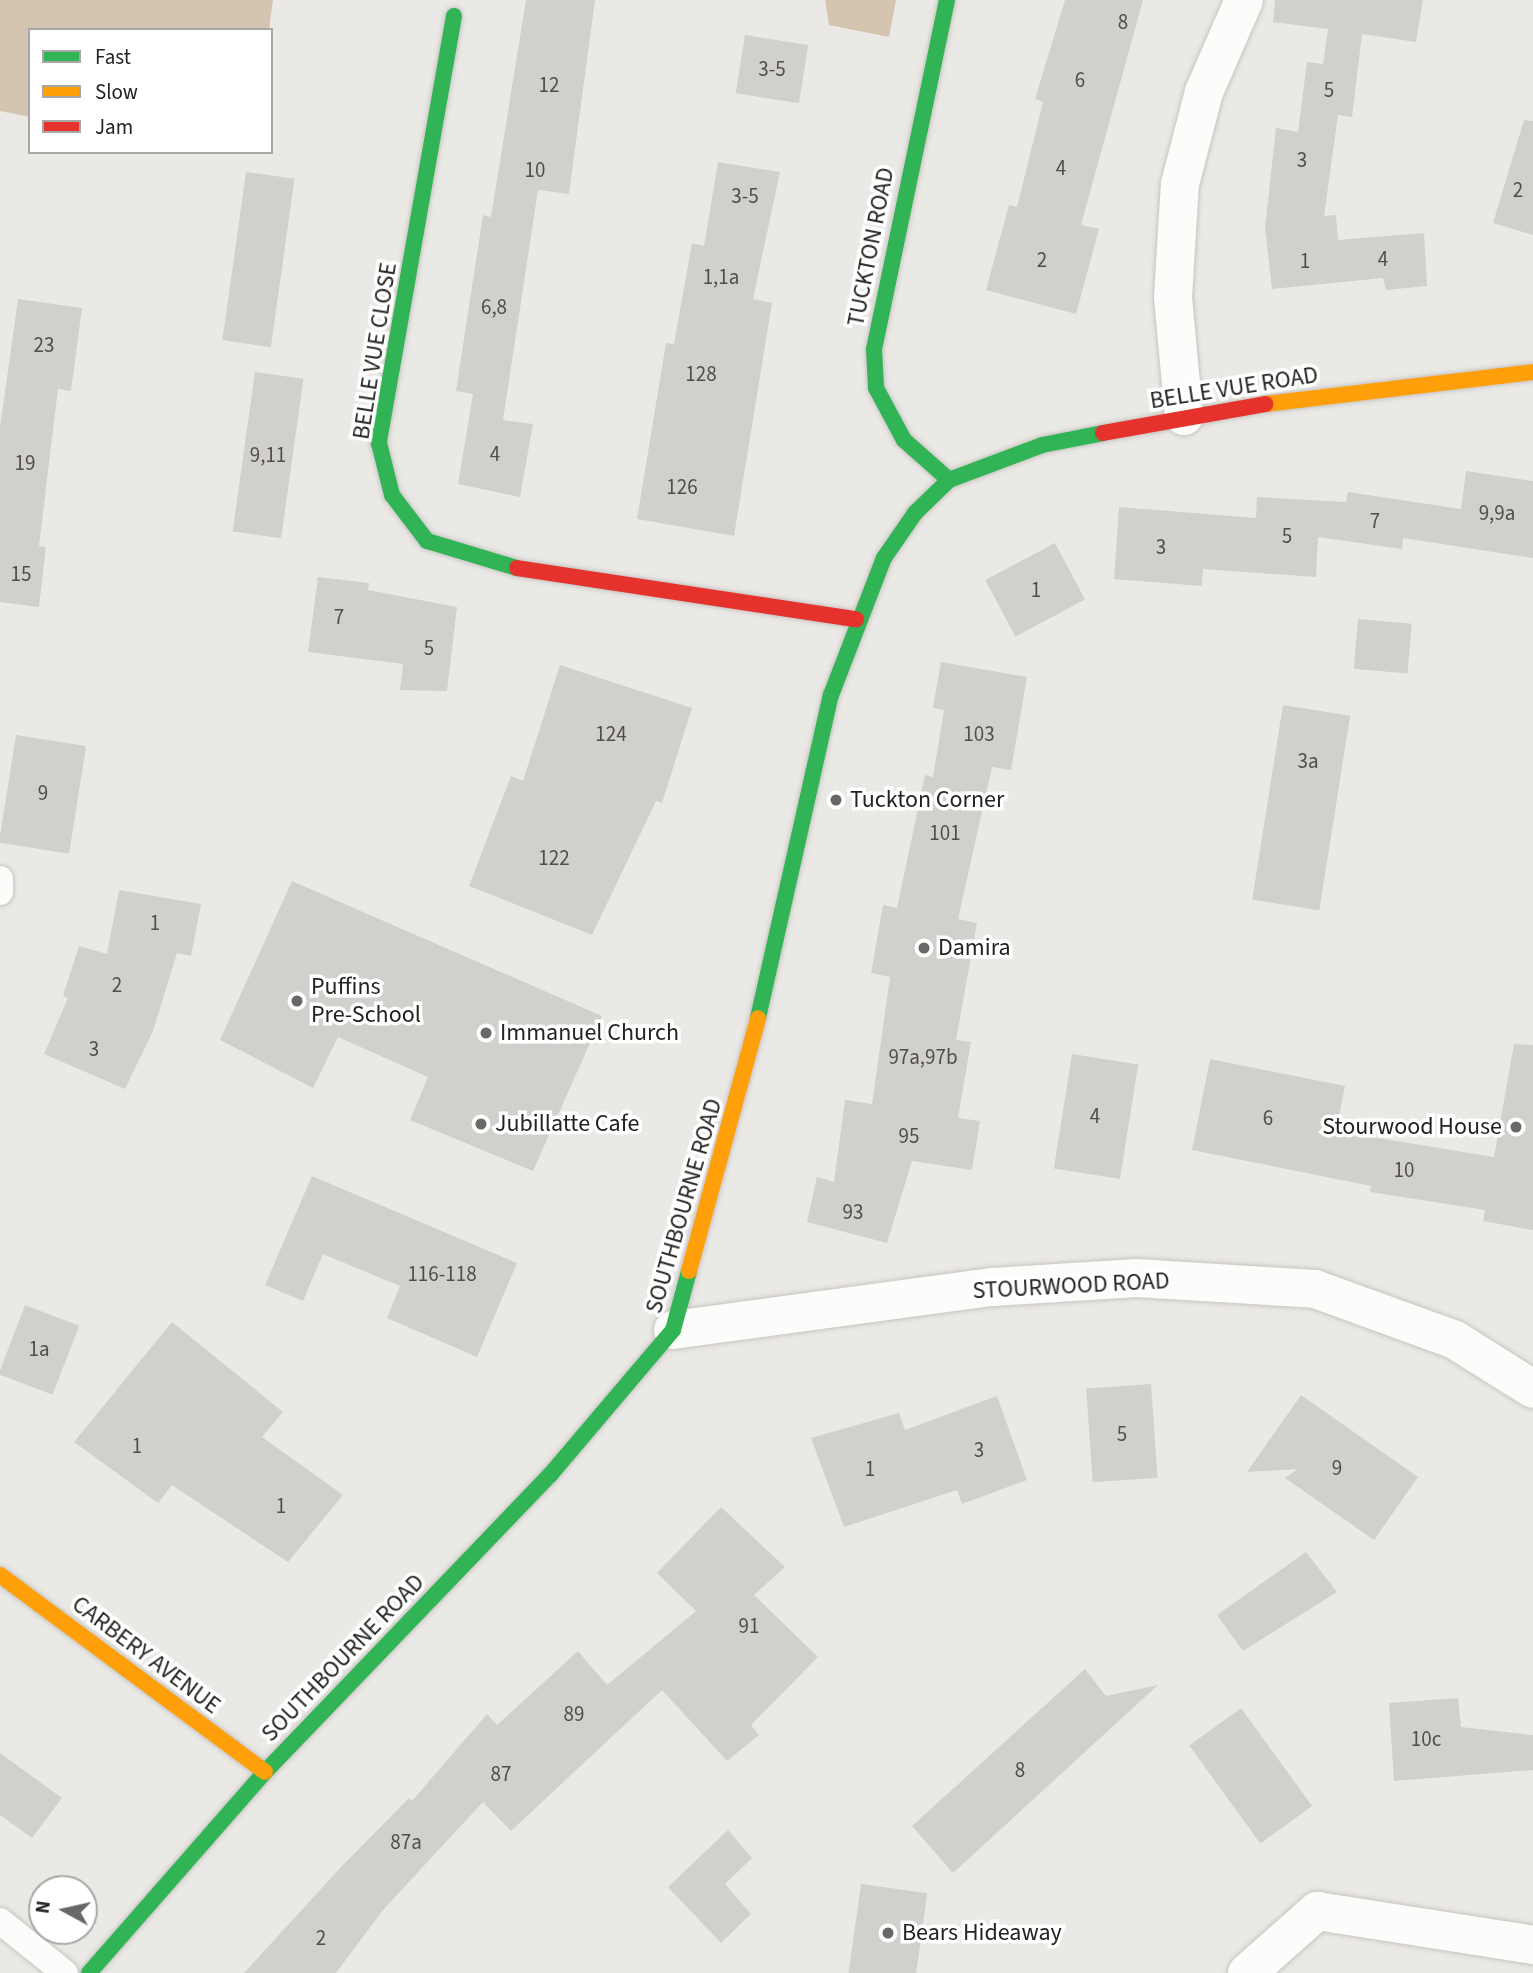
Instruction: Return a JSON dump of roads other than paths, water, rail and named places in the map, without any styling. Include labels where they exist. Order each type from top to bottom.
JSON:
[{"type":"main road","name":"TUCKTON ROAD","points":[[947,0],[874,349],[876,388],[904,440],[949,480]]},
{"type":"main road","name":"BELLE VUE CLOSE","points":[[454,16],[379,443],[392,495],[427,541],[494,565],[856,619]]},
{"type":"main road","name":"BELLE VUE ROAD","points":[[949,480],[1042,445],[1184,416],[1533,372]]},
{"type":"main road","name":"SOUTHBOURNE ROAD","points":[[89,1973],[265,1772],[550,1475],[673,1330],[750,1055],[831,695],[856,619],[884,558],[915,513],[949,480]]},
{"type":"main road","name":"CARBERY AVENUE","points":[[0,1575],[265,1772]]},
{"type":"street","points":[[1184,416],[1173,297],[1180,184],[1204,92],[1244,0]]},
{"type":"street","name":"STOURWOOD ROAD","points":[[673,1330],[993,1287],[1137,1278],[1315,1289],[1455,1340],[1533,1389]]},
{"type":"street","points":[[1247,1973],[1317,1911],[1533,1945]]},
{"type":"lane","points":[[0,879],[0,892]]},
{"type":"lane","points":[[0,1921],[65,1973]]},
{"type":"place","name":"Tuckton Corner","points":[[836,800]]},
{"type":"place","name":"Damira","points":[[924,948]]},
{"type":"place","name":"Puffins Pre-School","points":[[297,1001]]},
{"type":"place","name":"Immanuel Church","points":[[486,1033]]},
{"type":"place","name":"Jubillatte Cafe","points":[[481,1124]]},
{"type":"place","name":"Stourwood House","points":[[1516,1127]]},
{"type":"place","name":"Bears Hideaway","points":[[888,1933]]}]
